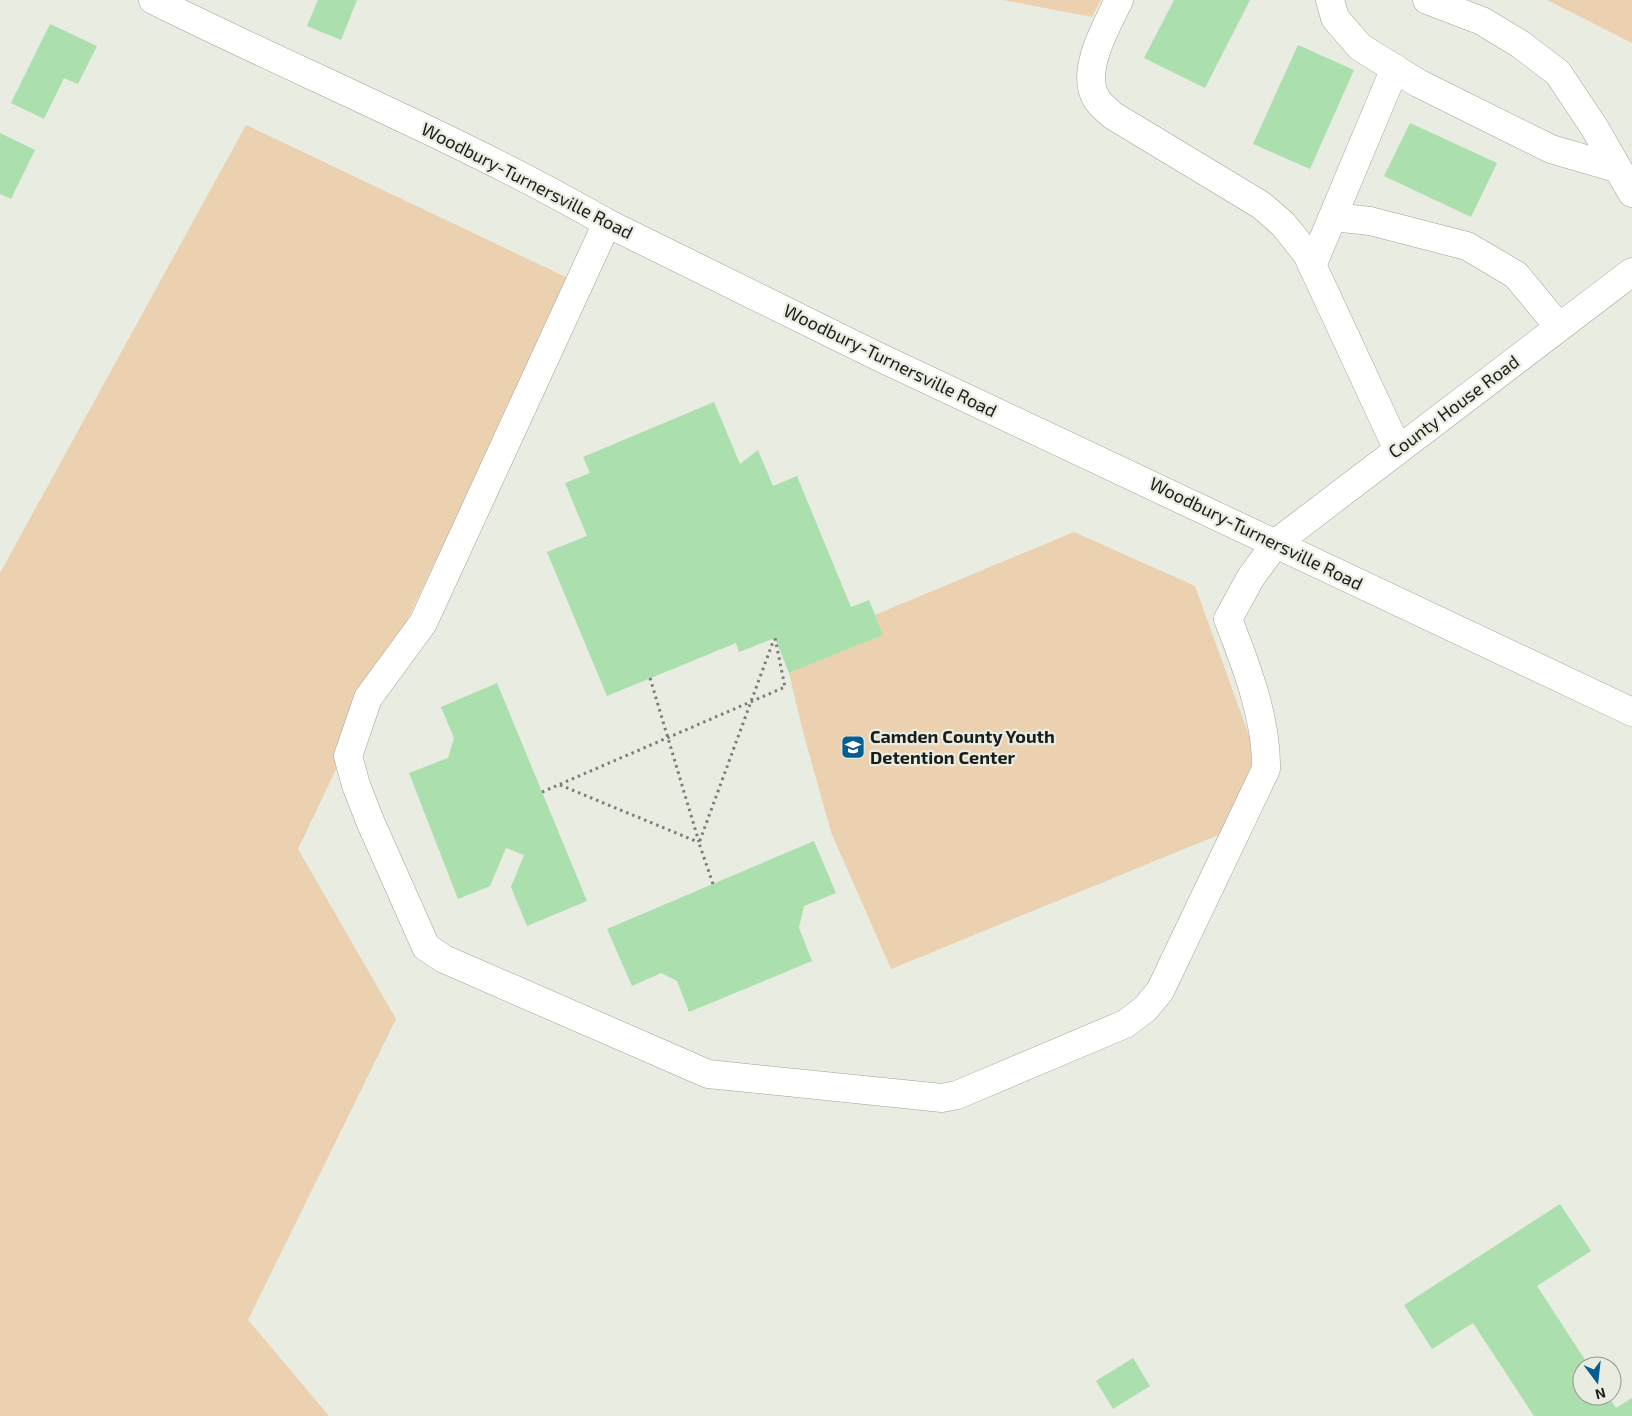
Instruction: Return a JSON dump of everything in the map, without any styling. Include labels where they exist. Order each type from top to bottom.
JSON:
[{"type":"main road","name":"Woodbury-Turnersville Road","points":[[152,0],[364,98],[573,203],[607,223],[877,356],[1276,542],[1416,612],[1632,712]]},
{"type":"main road","points":[[1119,0],[1099,42],[1092,66],[1091,82],[1096,98],[1112,115],[1261,205],[1283,224],[1307,254],[1398,450]]},
{"type":"main road","points":[[1330,0],[1335,18],[1360,47],[1418,83],[1551,149],[1616,168]]},
{"type":"main road","points":[[1427,0],[1482,21],[1520,44],[1558,73],[1594,127],[1632,193]]},
{"type":"main road","points":[[1312,266],[1394,68]]},
{"type":"main road","points":[[1333,217],[1370,221],[1467,246],[1516,275],[1559,328]]},
{"type":"main road","name":"County House Road","points":[[607,223],[423,623],[368,698],[348,756],[356,785],[426,947],[444,958],[708,1074],[942,1098],[957,1095],[1126,1024],[1145,1009],[1160,991],[1266,769],[1267,751],[1262,727],[1228,619],[1251,577],[1276,542],[1632,272]]},
{"type":"path","points":[[542,792],[560,785],[751,702],[785,687],[774,638],[751,702],[699,843]]},
{"type":"path","points":[[650,678],[712,884]]},
{"type":"path","points":[[560,785],[699,843]]},
{"type":"shaded area","points":[[1003,0],[1101,0],[1092,17]]},
{"type":"shaded area","points":[[1547,0],[1632,0],[1632,43]]},
{"type":"shaded area","points":[[246,125],[570,279],[298,849],[396,1019],[248,1320],[329,1416],[0,1416],[0,573]]},
{"type":"shaded area","points":[[1074,532],[1195,586],[1256,755],[1221,834],[891,969],[831,832],[789,673],[883,635],[875,615]]},
{"type":"building","points":[[318,0],[357,0],[341,40],[307,26]]},
{"type":"building","points":[[1174,0],[1250,0],[1205,88],[1144,58]]},
{"type":"building","points":[[50,24],[97,46],[78,84],[64,78],[44,119],[11,103]]},
{"type":"building","points":[[1298,45],[1354,70],[1310,169],[1253,144]]},
{"type":"building","points":[[1410,123],[1497,163],[1471,217],[1384,176]]},
{"type":"building","points":[[0,133],[35,150],[11,199],[0,194]]},
{"type":"building","points":[[714,402],[740,464],[758,450],[773,486],[797,476],[851,607],[869,600],[883,635],[789,673],[775,638],[739,652],[736,643],[607,696],[547,552],[587,536],[565,483],[590,473],[583,457]]},
{"type":"building","points":[[497,683],[587,901],[527,926],[511,887],[524,855],[506,848],[490,886],[458,899],[409,773],[448,758],[454,738],[441,707]]},
{"type":"building","points":[[814,841],[836,893],[804,906],[799,928],[812,961],[689,1012],[677,981],[661,973],[632,986],[607,929]]},
{"type":"building","points":[[1560,1204],[1591,1251],[1537,1286],[1582,1356],[1572,1356],[1572,1406],[1615,1406],[1616,1408],[1632,1398],[1632,1416],[1534,1416],[1473,1323],[1432,1349],[1404,1305]]},
{"type":"building","points":[[1133,1358],[1150,1386],[1113,1409],[1096,1381]]},
{"type":"place","name":"Camden County Youth Detention Center","points":[[853,747]]}]
